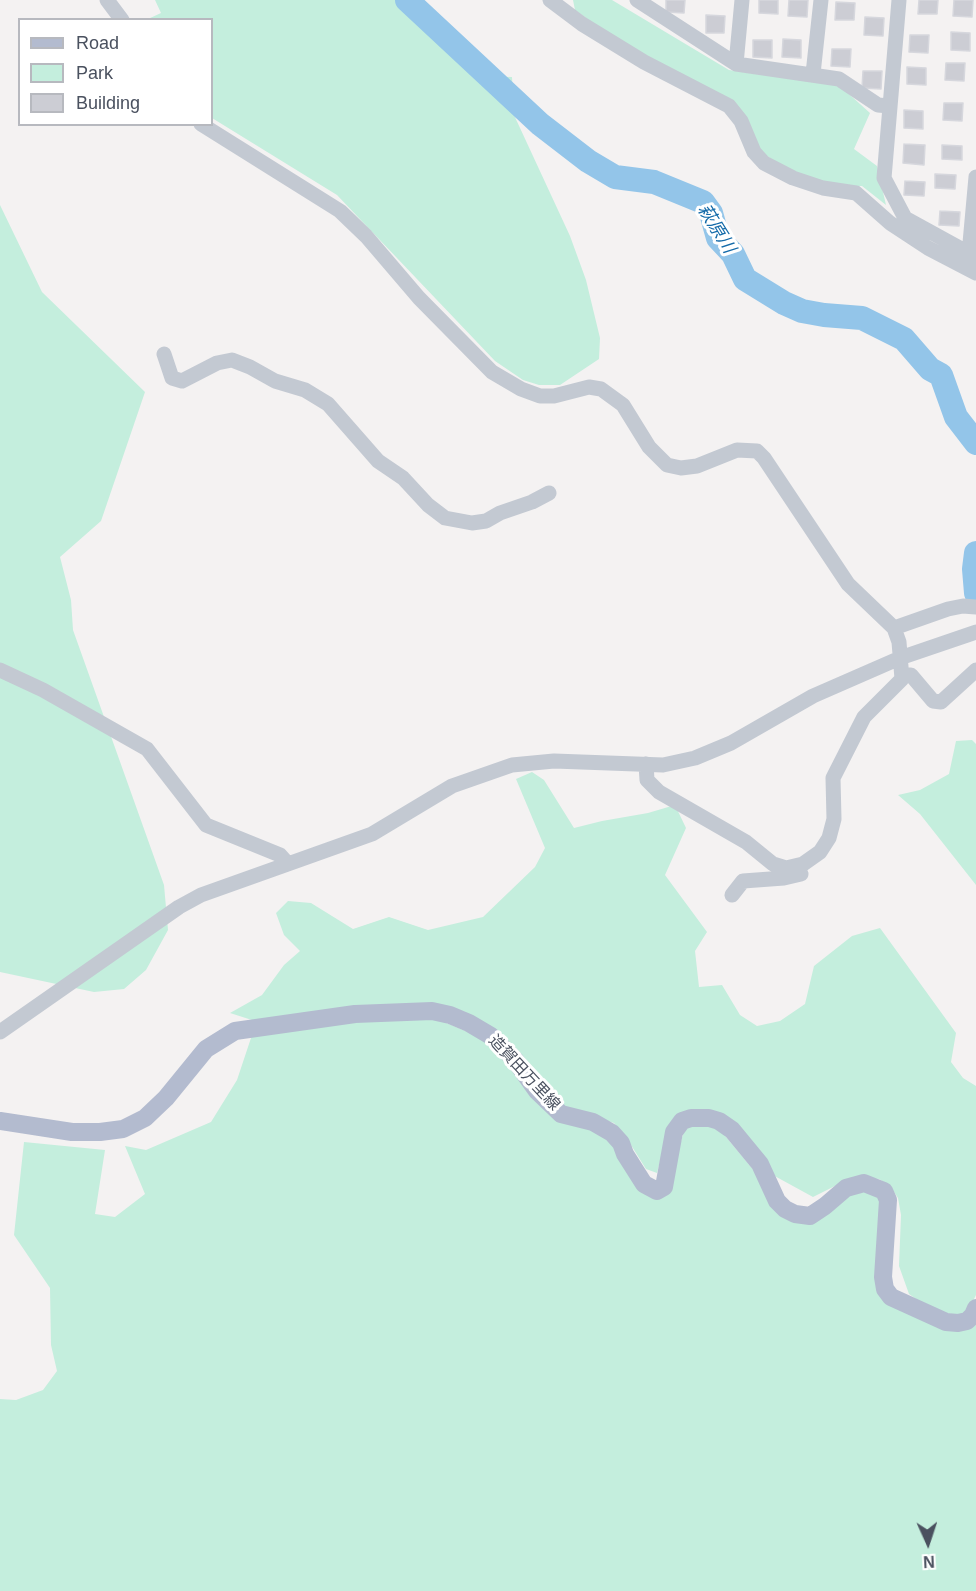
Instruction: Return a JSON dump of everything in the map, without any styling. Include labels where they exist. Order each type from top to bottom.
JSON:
[{"type":"main road","name":"造賀田万里線","points":[[0,1122],[72,1131],[100,1132],[123,1129],[145,1118],[166,1098],[206,1048],[235,1031],[356,1014],[432,1011],[450,1015],[491,1035],[515,1060],[537,1091],[561,1114],[593,1122],[612,1133],[621,1143],[625,1154],[644,1184],[657,1191],[664,1187],[674,1132],[682,1121],[691,1118],[709,1118],[719,1121],[732,1130],[760,1164],[777,1201],[785,1209],[795,1214],[810,1216],[846,1188],[864,1184],[884,1191],[888,1200],[884,1277],[885,1289],[891,1297],[952,1323],[967,1321],[976,1308]]},
{"type":"street","points":[[107,0],[120,18]]},
{"type":"street","points":[[550,0],[582,24],[644,62],[729,106],[741,121],[754,152],[764,163],[793,178],[823,188],[856,193],[890,223],[928,248],[976,273]]},
{"type":"street","points":[[736,64],[742,0]]},
{"type":"street","points":[[813,74],[821,0]]},
{"type":"street","points":[[899,0],[884,177],[905,218],[973,255],[976,177]]},
{"type":"street","points":[[644,2],[736,64],[839,79],[878,105],[889,106]]},
{"type":"street","points":[[204,126],[340,211],[366,236],[419,298],[492,372],[521,389],[540,396],[554,396],[589,387],[601,389],[623,405],[649,447],[667,465],[681,468],[697,466],[737,450],[757,451],[764,458],[848,584],[894,628],[899,642],[903,679],[864,717],[833,778],[834,819],[830,838],[820,852],[802,864],[786,868],[773,864],[746,842],[659,792],[647,780],[646,764]]},
{"type":"street","points":[[164,354],[172,378],[182,381],[217,363],[232,360],[275,381],[305,390],[328,404],[378,461],[403,478],[428,505],[445,518],[472,523],[486,521],[549,494]]},
{"type":"street","points":[[894,628],[948,609],[963,606],[976,607]]},
{"type":"street","points":[[0,1032],[179,907],[201,895],[372,834],[452,786],[512,765],[554,760],[663,765],[695,758],[731,742],[813,696],[900,658],[974,633]]},
{"type":"street","points":[[0,670],[42,690],[147,749],[206,825],[280,855],[288,864]]},
{"type":"street","points":[[903,675],[911,675],[933,701],[941,702],[976,670]]},
{"type":"street","points":[[732,895],[743,880],[784,878],[803,873],[823,856],[820,852]]},
{"type":"green space","points":[[155,0],[417,0],[430,7],[478,76],[512,77],[514,115],[570,236],[586,280],[600,338],[599,359],[560,385],[539,385],[523,380],[495,361],[337,195],[213,119],[213,18],[150,18],[161,13]]},
{"type":"green space","points":[[573,0],[612,0],[729,70],[840,86],[870,113],[854,149],[877,166],[886,205],[862,186],[828,186],[796,176],[757,149],[736,106],[626,47],[575,10]]},
{"type":"green space","points":[[0,205],[42,292],[145,392],[101,521],[60,557],[71,600],[73,630],[164,885],[168,930],[146,970],[124,989],[94,992],[0,972]]},
{"type":"green space","points":[[972,740],[976,744],[976,885],[920,814],[898,795],[920,790],[949,774],[956,741]]},
{"type":"green space","points":[[532,772],[544,780],[574,828],[648,813],[675,805],[686,828],[665,875],[707,932],[695,951],[699,987],[722,985],[740,1015],[757,1026],[780,1021],[805,1004],[814,966],[852,936],[880,928],[956,1033],[951,1062],[963,1078],[976,1086],[976,1295],[966,1315],[954,1318],[926,1306],[909,1294],[899,1266],[901,1215],[898,1198],[890,1186],[879,1179],[853,1177],[813,1197],[771,1174],[712,1114],[666,1138],[657,1173],[646,1169],[614,1123],[562,1106],[515,1048],[493,1028],[463,1011],[255,1021],[230,1013],[262,995],[284,965],[300,951],[284,935],[276,913],[288,901],[311,903],[353,929],[389,917],[428,930],[483,917],[535,867],[545,848],[516,779]]},
{"type":"green space","points":[[432,1017],[487,1040],[532,1095],[600,1131],[657,1197],[671,1173],[686,1125],[717,1126],[794,1219],[849,1193],[864,1189],[880,1194],[888,1301],[976,1319],[976,1591],[0,1591],[0,1399],[16,1400],[43,1390],[57,1371],[51,1345],[50,1288],[14,1235],[24,1142],[105,1150],[95,1214],[115,1217],[145,1194],[125,1146],[146,1150],[211,1122],[237,1080],[252,1035],[356,1020]]},
{"type":"building","points":[[666,0],[685,0],[684,13],[666,12]]},
{"type":"building","points":[[759,0],[778,0],[778,14],[759,13]]},
{"type":"building","points":[[789,0],[808,0],[807,17],[788,16]]},
{"type":"building","points":[[919,0],[938,0],[937,14],[918,14]]},
{"type":"building","points":[[954,0],[973,0],[972,17],[953,16]]},
{"type":"building","points":[[836,2],[855,3],[854,20],[835,20]]},
{"type":"building","points":[[706,15],[725,16],[724,33],[706,33]]},
{"type":"building","points":[[865,17],[884,18],[883,36],[864,35]]},
{"type":"building","points":[[951,32],[970,33],[970,51],[951,50]]},
{"type":"building","points":[[910,35],[929,35],[928,53],[909,52]]},
{"type":"building","points":[[783,39],[801,40],[801,58],[782,57]]},
{"type":"building","points":[[753,40],[772,40],[772,58],[753,57]]},
{"type":"building","points":[[832,49],[851,49],[850,67],[831,66]]},
{"type":"building","points":[[946,63],[965,63],[964,81],[945,80]]},
{"type":"building","points":[[907,67],[926,68],[926,85],[907,84]]},
{"type":"building","points":[[863,71],[882,71],[881,89],[862,88]]},
{"type":"building","points":[[944,103],[963,103],[962,121],[943,120]]},
{"type":"building","points":[[904,110],[923,111],[923,129],[904,128]]},
{"type":"building","points":[[904,144],[925,145],[924,165],[903,163]]},
{"type":"building","points":[[942,145],[962,146],[962,160],[942,159]]},
{"type":"building","points":[[935,174],[956,175],[955,189],[935,188]]},
{"type":"building","points":[[905,181],[925,182],[924,196],[904,195]]},
{"type":"building","points":[[940,211],[960,212],[959,226],[939,225]]},
{"type":"waterway","name":"萩原川","points":[[407,0],[540,124],[588,161],[615,177],[654,182],[703,202],[711,213],[718,238],[733,254],[745,279],[784,303],[802,311],[862,318],[904,339],[930,369],[941,375],[956,417],[976,443]]},
{"type":"waterway","name":"萩原川","points":[[976,553],[974,569],[976,593]]}]
